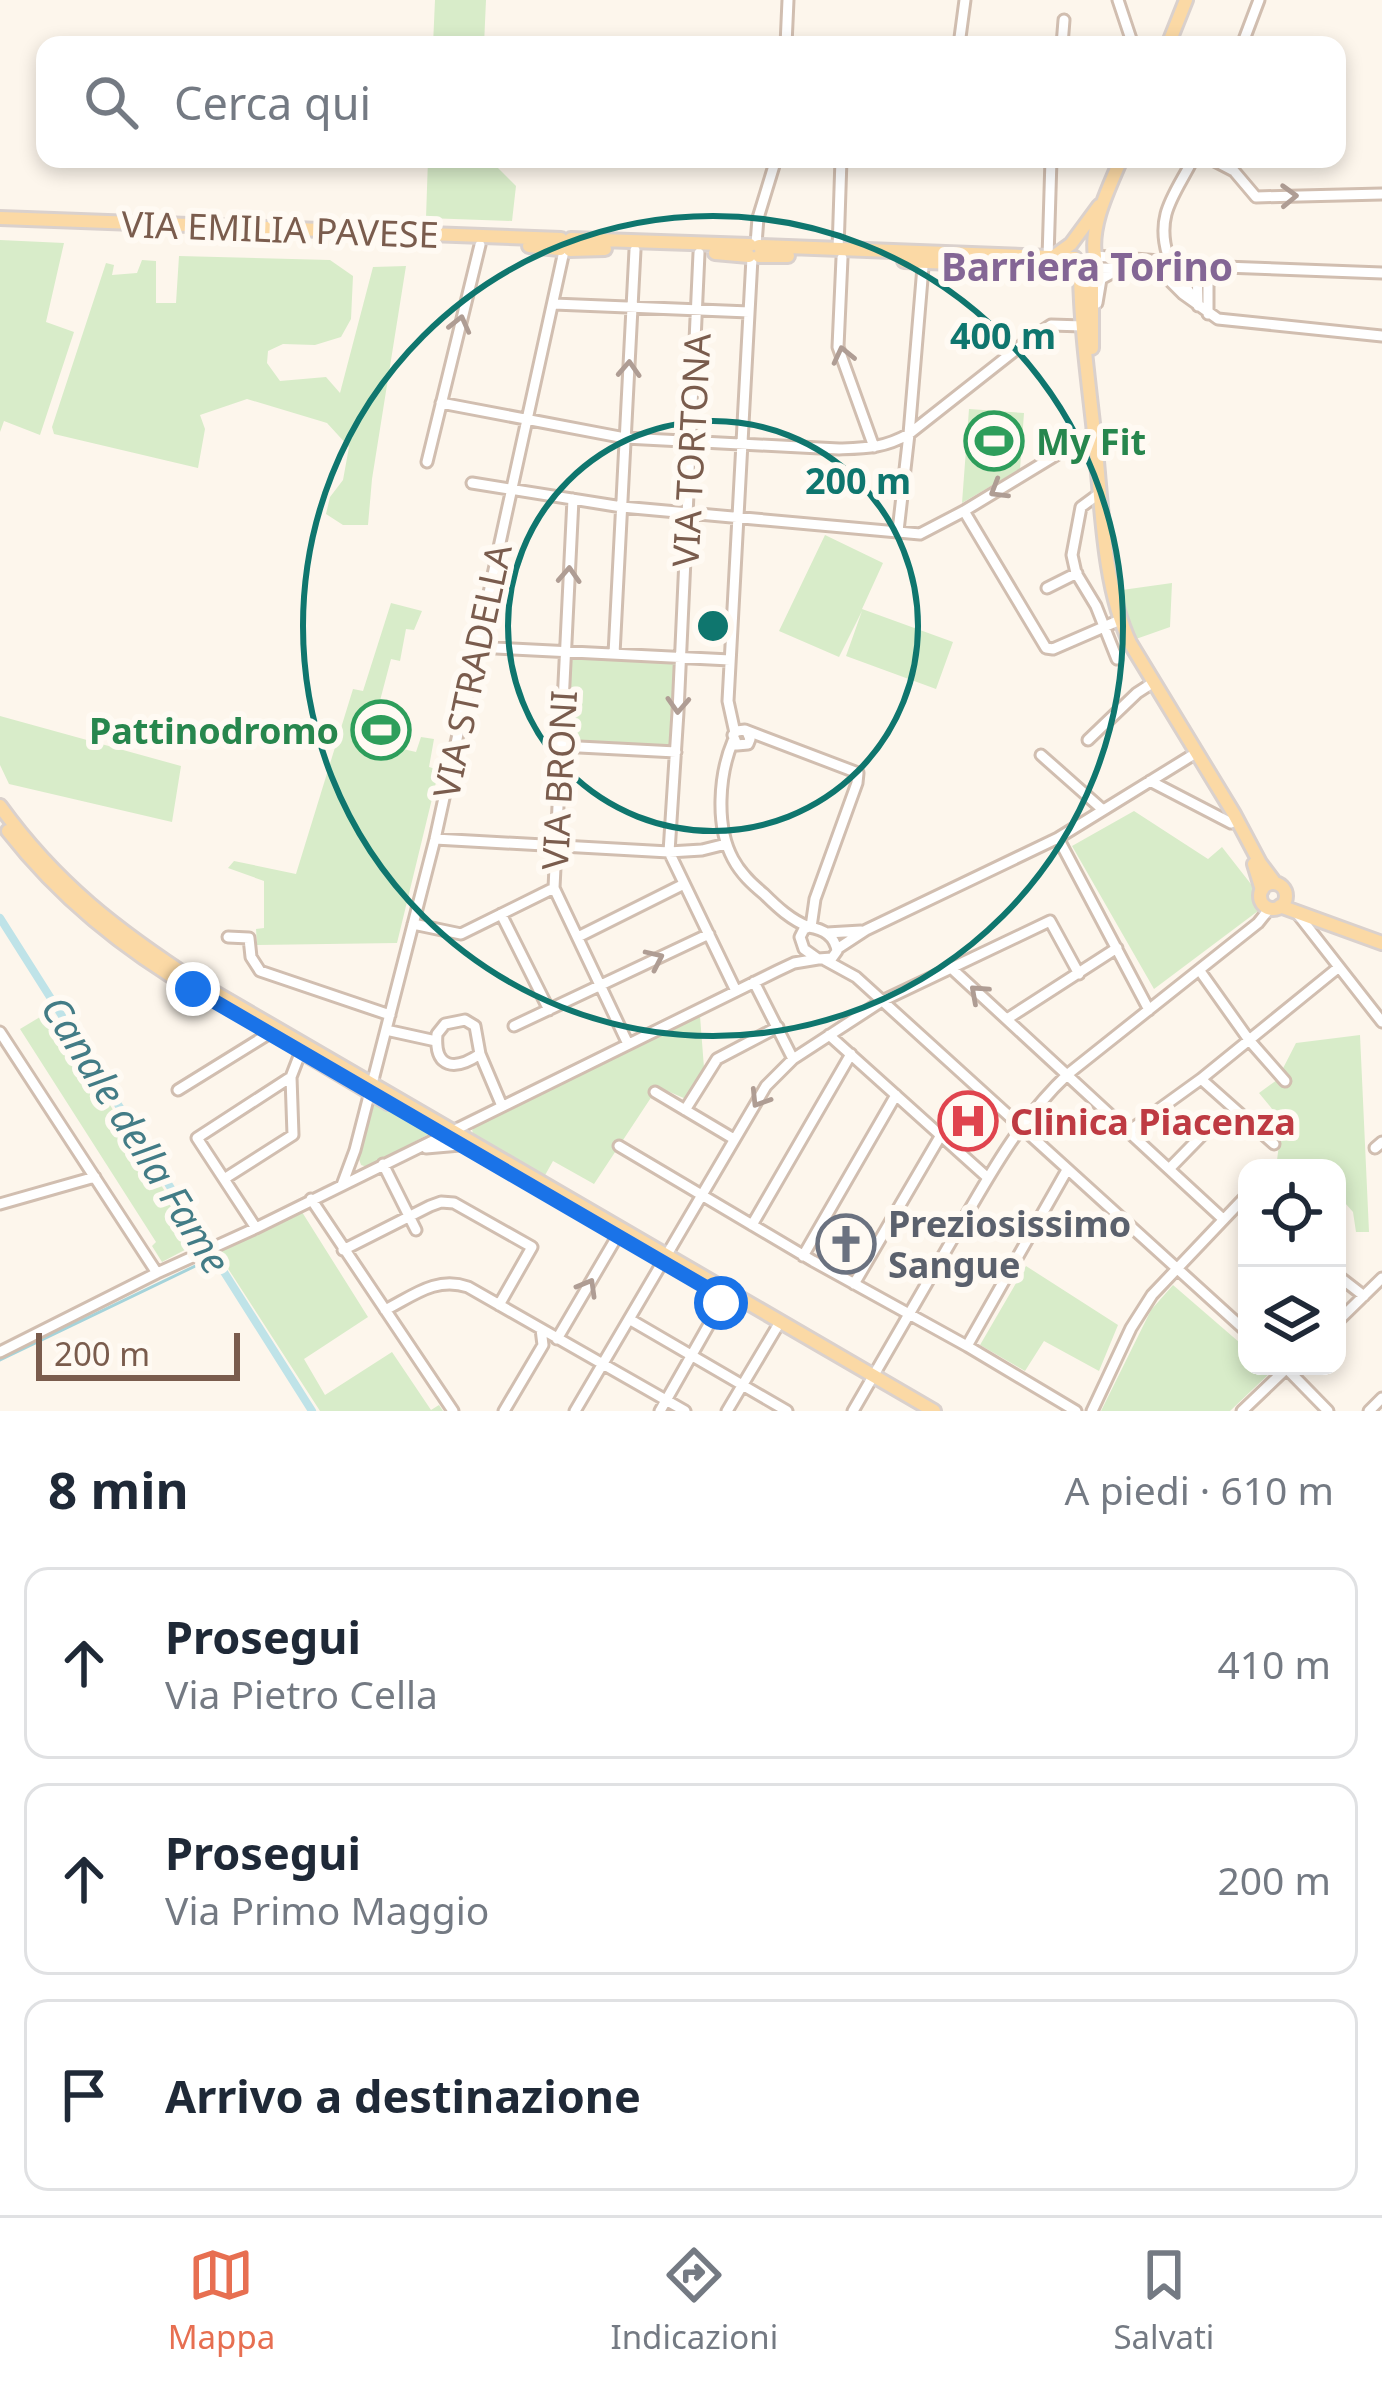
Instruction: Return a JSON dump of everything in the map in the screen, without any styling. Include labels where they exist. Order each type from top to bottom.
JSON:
[{"type":"main road","points":[[1172,36],[1186,0]]},
{"type":"main road","points":[[1090,385],[1092,344],[1084,265],[1117,168]]},
{"type":"main road","points":[[1080,291],[1047,261],[1071,244],[1105,198]]},
{"type":"main road","points":[[1095,213],[1080,291],[1114,622],[1260,863],[1274,896],[1296,913],[1382,943]]},
{"type":"main road","name":"VIA EMILIA PAVESE","points":[[0,223],[480,245],[754,251]]},
{"type":"main road","name":"VIA EMILIA PAVESE","points":[[0,223],[1084,265]]},
{"type":"main road","points":[[1151,683],[1232,819]]},
{"type":"main road","points":[[0,806],[39,856],[130,939],[447,1133],[916,1408],[934,1411]]},
{"type":"main road","points":[[0,820],[76,907],[124,946],[371,1088]]},
{"type":"main road","points":[[1274,896],[1330,925]]},
{"type":"main road","points":[[466,1144],[664,1258]]},
{"type":"street","points":[[786,36],[788,0]]},
{"type":"street","points":[[960,36],[965,0]]},
{"type":"street","points":[[1118,0],[1130,36]]},
{"type":"street","points":[[1245,36],[1259,0]]},
{"type":"street","points":[[1063,36],[1064,20]]},
{"type":"street","points":[[742,737],[728,701],[749,312],[758,218],[773,168]]},
{"type":"street","points":[[841,168],[838,347],[874,447]]},
{"type":"street","points":[[1047,261],[1051,168]]},
{"type":"street","points":[[1188,168],[1162,231],[1169,267],[1203,310],[1227,322],[1382,336]]},
{"type":"street","points":[[1228,168],[1256,197],[1382,194]]},
{"type":"street","points":[[427,462],[480,245]]},
{"type":"street","name":"VIA STRADELLA","points":[[342,1185],[435,839],[565,246]]},
{"type":"street","points":[[614,654],[635,250]]},
{"type":"street","name":"VIA TORTONA","points":[[699,253],[669,852],[736,991]]},
{"type":"street","points":[[898,531],[923,258]]},
{"type":"street","points":[[1084,265],[1169,267]]},
{"type":"street","points":[[1084,265],[1382,273]]},
{"type":"street","points":[[1203,267],[1203,310]]},
{"type":"street","points":[[1092,344],[1100,282],[1119,268]]},
{"type":"street","points":[[554,304],[749,312]]},
{"type":"street","points":[[441,403],[625,438],[874,447],[890,445],[909,434],[1052,326],[1083,326]]},
{"type":"street","points":[[472,483],[622,507],[920,534],[1094,432]]},
{"type":"street","points":[[1100,493],[1081,506],[1072,555],[1096,606],[1114,622],[1117,659]]},
{"type":"street","name":"VIA BRONI","points":[[573,499],[554,888],[628,1044]]},
{"type":"street","points":[[964,511],[1046,648],[1053,650],[1114,622]]},
{"type":"street","points":[[1046,588],[1077,573]]},
{"type":"street","points":[[1096,606],[1115,599]]},
{"type":"street","points":[[476,647],[730,659]]},
{"type":"street","points":[[1088,740],[1151,683]]},
{"type":"street","points":[[742,737],[764,738],[858,773],[814,898],[817,930]]},
{"type":"street","points":[[742,737],[724,765],[722,819],[726,844],[744,876],[783,911],[833,939],[856,977],[1238,1324]]},
{"type":"street","points":[[560,746],[676,752]]},
{"type":"street","points":[[1041,755],[1103,810]]},
{"type":"street","points":[[0,1352],[794,963],[832,958],[866,930],[1058,838],[1191,756]]},
{"type":"street","points":[[1150,781],[1232,819]]},
{"type":"street","points":[[1058,838],[1149,1010]]},
{"type":"street","points":[[435,839],[669,852],[726,844]]},
{"type":"street","points":[[578,937],[684,884]]},
{"type":"street","points":[[413,923],[461,934],[554,888]]},
{"type":"street","points":[[853,1411],[988,1178],[1043,1097],[1258,923],[1274,896]]},
{"type":"street","points":[[783,911],[801,943],[856,977]]},
{"type":"street","points":[[1296,913],[1382,1022]]},
{"type":"street","points":[[501,914],[549,1010]]},
{"type":"street","points":[[575,1411],[766,1086],[793,1059],[882,1001],[1050,921],[1079,974]]},
{"type":"street","points":[[794,963],[802,932],[866,930]]},
{"type":"street","points":[[514,1026],[709,934]]},
{"type":"street","points":[[228,937],[248,938],[251,957],[260,971],[390,1015]]},
{"type":"street","points":[[1007,1019],[1117,948]]},
{"type":"street","points":[[1129,1131],[1339,967]]},
{"type":"street","points":[[950,968],[1223,1219]]},
{"type":"street","points":[[1200,971],[1285,1081]]},
{"type":"street","points":[[754,982],[793,1059]]},
{"type":"street","points":[[480,1054],[460,1065],[449,1065],[439,1055],[436,1041],[445,1024],[465,1020],[475,1026],[480,1054],[502,1106]]},
{"type":"street","points":[[685,1110],[717,1059],[778,1027]]},
{"type":"street","points":[[386,1030],[436,1041]]},
{"type":"street","points":[[0,1032],[157,1273]]},
{"type":"street","points":[[178,1090],[269,1033]]},
{"type":"street","points":[[829,1036],[988,1178]]},
{"type":"street","points":[[224,1179],[292,1135],[291,1077],[301,1051]]},
{"type":"street","points":[[752,1225],[851,1054]]},
{"type":"street","points":[[256,1228],[197,1138],[291,1077]]},
{"type":"street","points":[[1201,1079],[1274,1144]]},
{"type":"street","points":[[655,1092],[734,1139]]},
{"type":"street","points":[[803,1256],[896,1095]]},
{"type":"street","points":[[409,1151],[466,1144],[472,1121]]},
{"type":"street","points":[[1169,1168],[1210,1128]]},
{"type":"street","points":[[854,1285],[941,1135]]},
{"type":"street","points":[[619,1146],[1076,1411]]},
{"type":"street","points":[[355,1150],[364,1173]]},
{"type":"street","points":[[382,1164],[416,1230]]},
{"type":"street","points":[[967,1346],[1067,1170]]},
{"type":"street","points":[[0,1204],[95,1177]]},
{"type":"street","points":[[311,1199],[453,1411]]},
{"type":"street","points":[[343,1250],[442,1202],[454,1203],[532,1247],[499,1305]]},
{"type":"street","points":[[1092,1411],[1152,1295],[1238,1204]]},
{"type":"street","points":[[557,1339],[618,1235]]},
{"type":"street","points":[[1346,1313],[1382,1278]]},
{"type":"street","points":[[385,1310],[451,1281],[541,1329],[663,1406],[685,1411]]},
{"type":"street","points":[[1346,1282],[1364,1296]]},
{"type":"street","points":[[663,1406],[726,1294]]},
{"type":"street","points":[[629,1319],[787,1411]]},
{"type":"street","points":[[727,1411],[778,1324]]},
{"type":"street","points":[[504,1411],[543,1346],[541,1329]]},
{"type":"street","points":[[1242,1411],[1279,1375]]},
{"type":"street","points":[[1294,1375],[1328,1411]]},
{"type":"street","points":[[1369,1411],[1382,1398]]},
{"type":"green space","points":[[435,0],[486,0],[484,36],[433,36]]},
{"type":"green space","points":[[428,168],[498,168],[516,186],[512,221],[426,218]]},
{"type":"green space","points":[[0,240],[64,243],[46,322],[74,332],[40,435],[4,421],[0,432]]},
{"type":"green space","points":[[179,256],[330,260],[353,276],[351,319],[341,337],[315,345],[283,344],[268,351],[267,363],[280,381],[326,377],[340,393],[373,267],[406,266],[368,525],[343,525],[326,514],[330,497],[343,480],[349,447],[327,423],[247,399],[200,415],[205,429],[198,468],[54,434],[52,427],[106,263],[114,265],[112,275],[137,273],[142,260],[156,261],[156,303],[176,303]]},
{"type":"green space","name":"My Fit","points":[[969,409],[1024,413],[1020,469],[962,503]]},
{"type":"green space","points":[[825,535],[883,563],[862,609],[953,642],[936,689],[846,656],[862,611],[839,657],[779,631]]},
{"type":"green space","points":[[1172,583],[1170,627],[1136,639],[1122,590]]},
{"type":"green space","points":[[391,603],[422,611],[414,630],[406,629],[400,661],[391,659],[377,712],[359,708],[352,737],[416,752],[421,737],[434,739],[429,767],[439,770],[397,943],[257,945],[256,929],[264,928],[264,881],[228,868],[234,861],[296,874],[353,689],[363,691]]},
{"type":"green space","points":[[568,654],[678,660],[673,748],[563,742]]},
{"type":"green space","points":[[0,716],[181,766],[172,822],[9,784],[0,765]]},
{"type":"green space","points":[[1134,811],[1208,859],[1222,847],[1254,888],[1258,911],[1154,989],[1072,846]]},
{"type":"green space","points":[[50,1011],[198,1243],[162,1262],[152,1246],[156,1242],[20,1029]]},
{"type":"green space","points":[[700,1016],[704,1068],[686,1099],[658,1087],[594,1184],[553,1161],[544,1177],[474,1136],[477,1125]]},
{"type":"green space","points":[[1360,1035],[1369,1232],[1356,1232],[1353,1212],[1346,1204],[1346,1159],[1277,1159],[1282,1121],[1259,1093],[1277,1080],[1296,1043]]},
{"type":"green space","points":[[375,1101],[429,1134],[367,1167],[359,1159]]},
{"type":"green space","points":[[302,1212],[368,1317],[304,1359],[325,1395],[392,1352],[431,1410],[439,1405],[443,1411],[320,1411],[218,1253]]},
{"type":"green space","points":[[1026,1266],[1118,1325],[1099,1371],[1044,1341],[1025,1371],[980,1345]]},
{"type":"green space","points":[[1173,1285],[1238,1341],[1238,1375],[1268,1375],[1230,1411],[1101,1411],[1151,1310]]},
{"type":"waterway","name":"Canale della Fame","points":[[0,918],[312,1411]]},
{"type":"waterway","points":[[0,1360],[214,1257]]},
{"type":"place","name":"My Fit","points":[[994,441]]},
{"type":"place","name":"Pattinodromo","points":[[381,730]]},
{"type":"place","name":"Clinica Piacenza","points":[[968,1121]]},
{"type":"place","name":"Preziosissimo Sangue","points":[[846,1244]]},
{"type":"district","name":"Barriera Torino","points":[[1087,265]]},
{"type":"route","points":[[193,989],[724,1298],[721,1303]]}]
